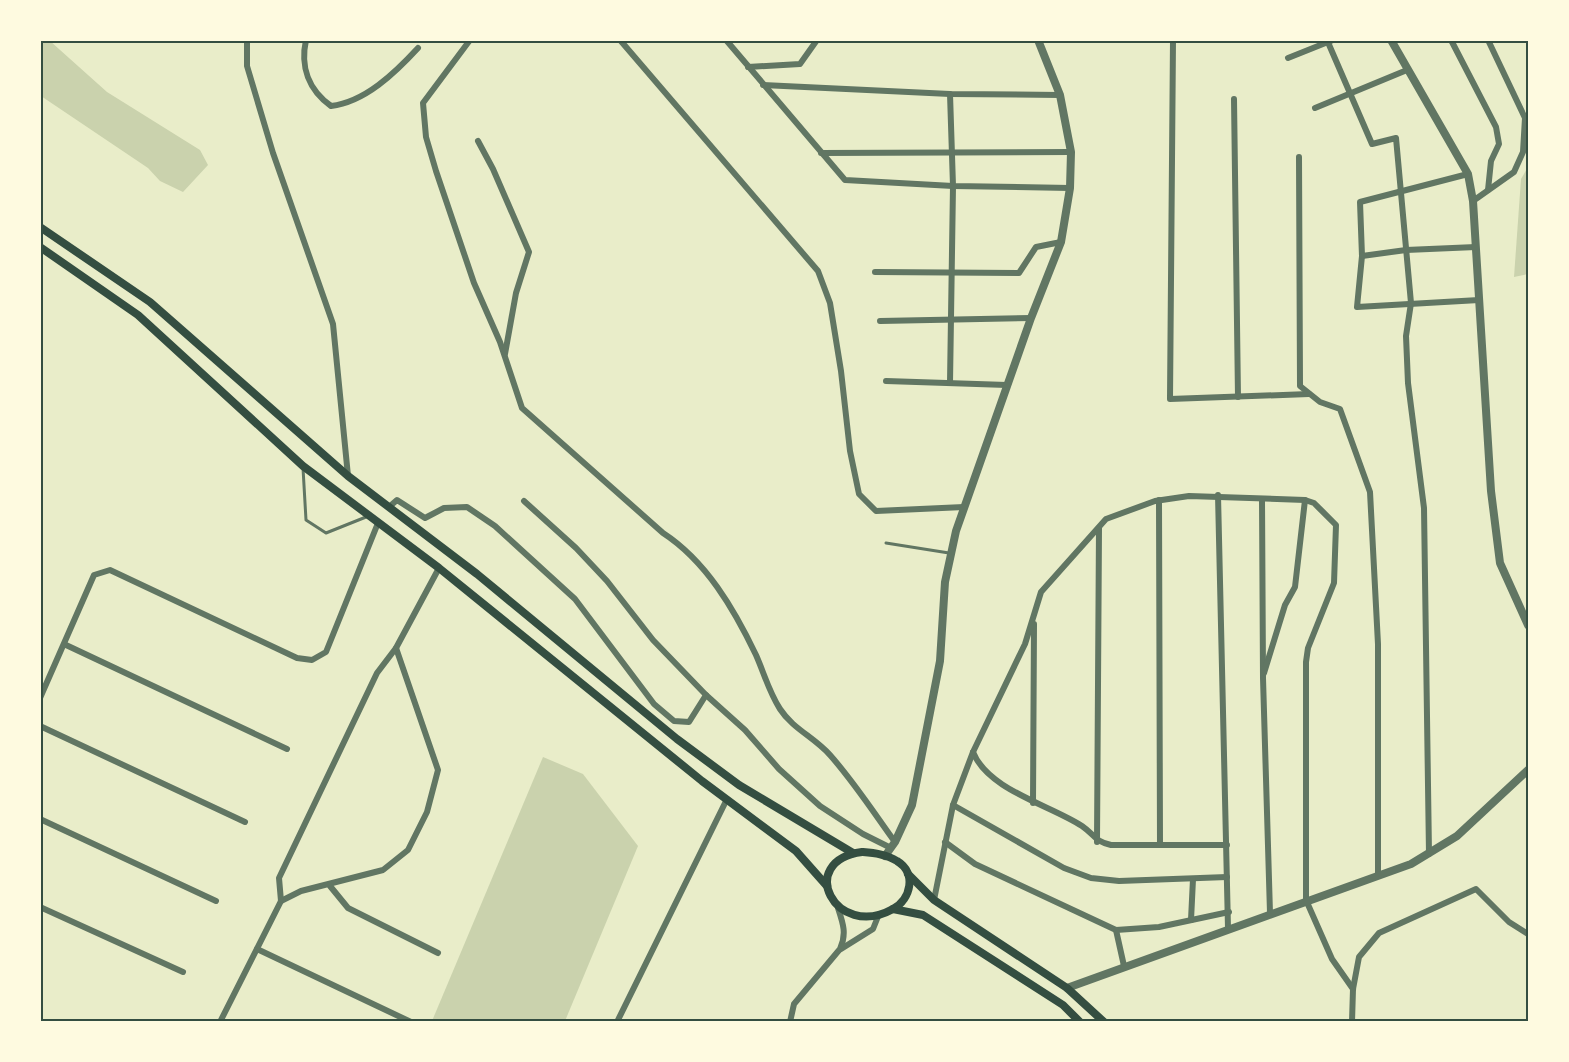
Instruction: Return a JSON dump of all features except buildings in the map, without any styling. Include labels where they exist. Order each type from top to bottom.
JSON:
[{"type":"main road","points":[[40,227],[150,302],[348,476],[477,574],[677,739],[739,785],[853,853],[885,856],[898,861],[934,900],[1067,988],[1104,1022]]},
{"type":"main road","points":[[40,247],[138,315],[303,466],[439,568],[727,799],[796,851],[827,886]]},
{"type":"main road","points":[[853,853],[835,863],[827,876],[827,886],[830,898],[838,908],[854,915],[879,914],[893,909],[905,900],[910,888],[908,874]]},
{"type":"main road","points":[[893,909],[922,915],[1063,1005],[1080,1022]]},
{"type":"street","points":[[248,40],[247,66],[263,121],[333,324],[348,476]]},
{"type":"street","points":[[306,40],[303,68],[319,97],[331,106],[347,104],[367,92],[418,48]]},
{"type":"street","points":[[470,40],[423,103],[426,137],[474,283],[505,358],[522,408],[663,533],[685,547],[707,572],[756,655],[779,707],[791,724],[813,738],[830,755],[893,845]]},
{"type":"street","points":[[620,40],[818,272],[830,303],[859,494],[876,511],[964,507]]},
{"type":"street","points":[[726,40],[841,178],[850,182],[1070,188]]},
{"type":"street","points":[[748,67],[800,64],[817,40]]},
{"type":"street","points":[[885,856],[893,845],[912,805],[940,662],[945,582],[964,507],[1031,318],[1061,242],[1070,188],[1071,152],[1060,95],[1038,40]]},
{"type":"street","points":[[1173,40],[1170,399],[1310,394]]},
{"type":"street","points":[[1391,40],[1468,174],[1473,201],[1491,490],[1500,563],[1528,626]]},
{"type":"street","points":[[1451,40],[1496,127],[1499,144],[1491,161],[1488,190]]},
{"type":"street","points":[[1473,201],[1514,172],[1523,152],[1525,118],[1488,40]]},
{"type":"street","points":[[1288,58],[1329,41],[1372,144],[1396,138],[1411,303],[1406,336],[1408,383],[1424,508],[1429,854]]},
{"type":"street","points":[[1315,108],[1407,70]]},
{"type":"street","points":[[764,85],[950,94],[1060,95]]},
{"type":"street","points":[[950,94],[953,154],[950,383]]},
{"type":"street","points":[[1234,99],[1238,397]]},
{"type":"street","points":[[478,141],[493,169],[529,252],[516,293],[505,358]]},
{"type":"street","points":[[822,153],[1071,152]]},
{"type":"street","points":[[1299,157],[1300,386],[1320,402],[1340,409],[1370,492],[1378,644],[1378,875]]},
{"type":"street","points":[[1468,174],[1360,202],[1362,256],[1357,307],[1479,300]]},
{"type":"street","points":[[875,272],[1019,273],[1036,247],[1061,242]]},
{"type":"street","points":[[1362,256],[1406,250],[1476,247]]},
{"type":"street","points":[[880,321],[1031,318]]},
{"type":"street","points":[[886,381],[1007,385]]},
{"type":"street","points":[[1218,495],[1228,928]]},
{"type":"street","points":[[934,900],[953,806],[973,752],[1025,644],[1041,592],[1106,519],[1159,500],[1218,495],[1305,500],[1314,503],[1336,525],[1334,583],[1308,648],[1306,662],[1306,900],[1332,959],[1353,989]]},
{"type":"street","points":[[1262,499],[1263,678],[1270,914]]},
{"type":"street","points":[[389,507],[397,500],[425,518],[444,508],[467,507],[495,526],[575,599],[654,704],[674,721],[689,722],[706,695]]},
{"type":"street","points":[[1159,500],[1160,845]]},
{"type":"street","points":[[1263,678],[1286,605],[1295,587],[1305,500]]},
{"type":"street","points":[[524,501],[576,548],[607,581],[654,640],[706,695],[820,806],[863,834],[893,845]]},
{"type":"street","points":[[40,698],[66,645],[94,575],[110,570],[297,658],[312,660],[326,652],[378,523]]},
{"type":"street","points":[[1097,842],[1099,527]]},
{"type":"street","points":[[220,1022],[281,901],[279,878],[376,673],[396,648],[439,568]]},
{"type":"street","points":[[1033,803],[1034,619]]},
{"type":"street","points":[[66,645],[287,749]]},
{"type":"street","points":[[281,901],[301,891],[330,886],[383,870],[408,849],[427,812],[438,770],[396,648]]},
{"type":"street","points":[[40,726],[245,822]]},
{"type":"street","points":[[973,752],[977,764],[1033,803],[1082,826],[1097,842],[1111,845],[1227,844]]},
{"type":"street","points":[[1067,988],[1228,928],[1412,864],[1457,836],[1528,770]]},
{"type":"street","points":[[617,1022],[727,799]]},
{"type":"street","points":[[953,806],[1064,868],[1091,878],[1119,881],[1227,877]]},
{"type":"street","points":[[40,819],[216,901]]},
{"type":"street","points":[[945,842],[975,864],[1116,930],[1159,927],[1229,912]]},
{"type":"street","points":[[1191,920],[1193,879]]},
{"type":"street","points":[[330,886],[348,908],[438,953]]},
{"type":"street","points":[[1352,1022],[1353,989],[1359,957],[1379,933],[1476,889],[1509,922],[1528,934]]},
{"type":"street","points":[[40,907],[183,972]]},
{"type":"street","points":[[790,1022],[794,1004],[840,949],[845,939],[844,925],[838,908]]},
{"type":"street","points":[[840,949],[873,929],[879,914]]},
{"type":"street","points":[[1116,930],[1124,966]]},
{"type":"street","points":[[257,949],[411,1022]]},
{"type":"lane","points":[[303,466],[306,520],[326,533],[368,516]]},
{"type":"lane","points":[[886,543],[951,553]]},
{"type":"green space","points":[[40,41],[50,41],[107,92],[200,150],[208,165],[183,192],[160,181],[148,168],[41,96]]},
{"type":"green space","points":[[1528,167],[1528,274],[1514,277],[1521,179]]},
{"type":"green space","points":[[543,757],[583,774],[638,846],[565,1021],[432,1021]]}]
